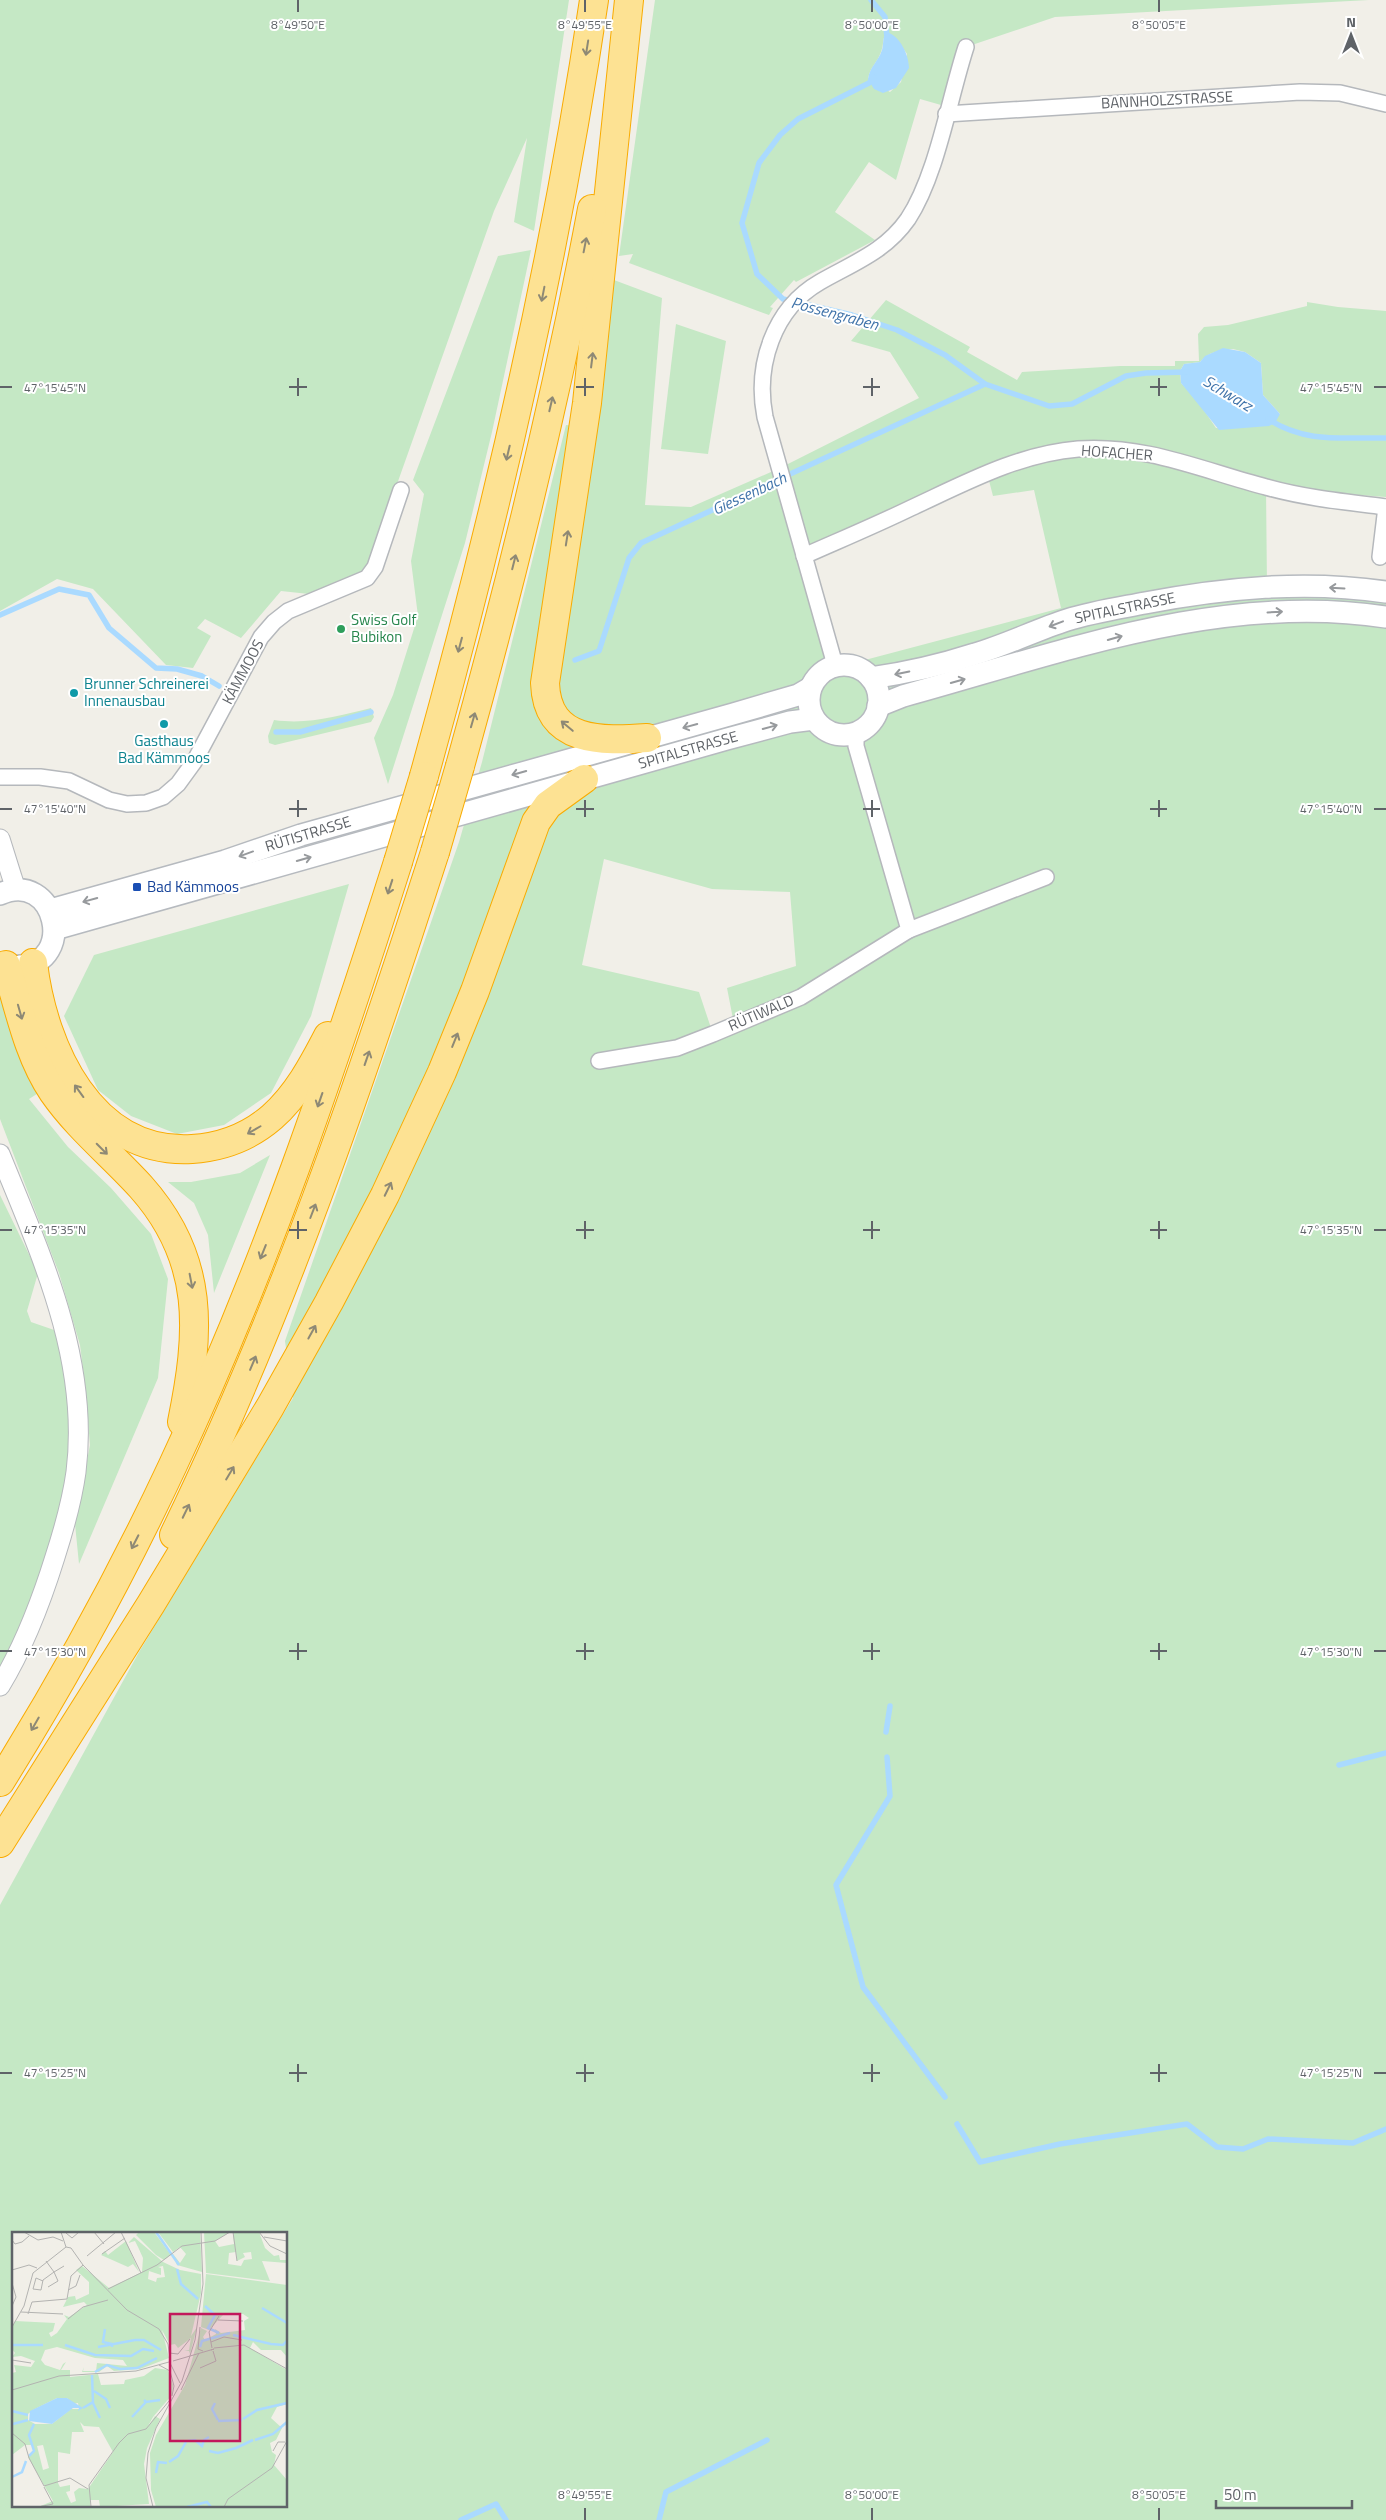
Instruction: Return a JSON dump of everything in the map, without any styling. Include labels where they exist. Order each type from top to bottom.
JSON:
[{"type":"highway","points":[[0,1782],[100,1610],[172,1467],[236,1320],[286,1195],[369,954],[424,776],[490,528],[539,316],[572,141],[594,0]]},
{"type":"highway","points":[[628,0],[587,403],[545,683],[547,698],[552,710],[565,726],[576,734],[601,740],[647,738]]},
{"type":"highway","points":[[28,1798],[135,1613],[198,1486],[236,1404],[289,1272],[345,1122],[435,852],[460,766],[525,519],[570,322],[628,0]]},
{"type":"highway","points":[[0,1843],[151,1604],[270,1407],[329,1302],[385,1195],[442,1072],[475,991],[536,822],[571,775]]},
{"type":"highway","points":[[33,963],[38,993],[53,1044],[65,1070],[82,1095],[98,1114],[124,1133],[157,1146],[181,1149],[206,1148],[240,1138],[262,1125],[281,1108],[313,1065],[369,954]]},
{"type":"highway","points":[[3,964],[28,1039],[45,1079],[83,1129],[153,1202],[171,1228],[188,1267],[195,1311],[195,1342],[172,1467]]},
{"type":"main road","name":"SPITALSTRASSE","points":[[872,678],[900,674],[976,654],[1067,620],[1095,612],[1193,594],[1299,586],[1386,592]]},
{"type":"main road","name":"SPITALSTRASSE","points":[[878,706],[903,696],[1147,628],[1200,618],[1299,611],[1386,617]]},
{"type":"main road","points":[[835,665],[856,666],[872,678],[878,691],[878,706],[871,723],[856,733],[844,735],[832,733],[822,727],[814,718],[810,709],[810,688],[824,670],[835,665]]},
{"type":"main road","name":"SPITALSTRASSE","points":[[571,775],[647,738],[784,699],[810,688]]},
{"type":"main road","name":"SPITALSTRASSE","points":[[571,775],[814,718]]},
{"type":"main road","name":"RÜTISTRASSE","points":[[52,920],[571,775]]},
{"type":"main road","points":[[3,964],[24,966],[33,963],[48,949],[52,920],[36,895],[8,892]]},
{"type":"street","points":[[835,665],[765,417],[762,386],[768,351],[777,325],[785,313],[812,287],[874,253],[898,232],[912,212],[924,186],[966,47]]},
{"type":"street","name":"BANNHOLZSTRASSE","points":[[946,114],[1300,92],[1340,93],[1386,104]]},
{"type":"street","name":"HOFACHER","points":[[804,556],[986,472],[1037,456],[1080,449],[1152,454],[1175,459],[1266,487],[1386,507],[1380,557]]},
{"type":"street","name":"KÄMMOOS","points":[[0,777],[55,778],[80,785],[109,800],[127,804],[156,800],[170,792],[194,762],[261,637],[274,622],[300,604],[357,584],[371,573],[401,490]]},
{"type":"street","points":[[856,733],[856,746],[909,930]]},
{"type":"street","points":[[0,839],[8,892]]},
{"type":"street","name":"RÜTIWALD","points":[[599,1061],[677,1048],[713,1034],[801,997],[909,930],[1046,877]]},
{"type":"street","points":[[0,1154],[41,1257],[60,1311],[70,1354],[78,1422],[76,1473],[61,1539],[39,1608],[22,1646],[0,1686]]},
{"type":"green space","name":"Swiss Golf Bubikon","points":[[0,0],[569,0],[534,231],[514,222],[527,138],[494,211],[369,563],[363,573],[309,594],[281,591],[241,638],[205,619],[197,628],[211,636],[193,668],[166,665],[93,589],[57,579],[0,611]]},
{"type":"green space","points":[[655,0],[1369,0],[1055,17],[966,47],[948,107],[920,99],[896,180],[869,162],[835,212],[875,240],[796,282],[794,280],[770,307],[773,308],[769,315],[629,263],[633,254],[619,256]],"holes":[[[887,32],[898,41],[907,54],[901,82],[890,92],[868,79],[870,71],[881,52],[884,36]]]},
{"type":"green space","points":[[531,250],[492,432],[465,543],[388,784],[374,738],[393,695],[418,616],[411,561],[424,494],[413,480],[498,256]]},
{"type":"green space","points":[[614,280],[662,298],[645,505],[691,507],[780,468],[919,398],[890,352],[851,341],[886,300],[970,347],[967,352],[1017,380],[1022,372],[1120,366],[1175,366],[1175,361],[1199,361],[1198,334],[1204,327],[1228,325],[1307,306],[1307,302],[1386,311],[1386,497],[1266,488],[1267,587],[1386,592],[1386,2520],[0,2520],[0,1905],[139,1652],[293,1398],[285,1341],[459,842],[482,762],[566,425],[596,428]],"holes":[[[1233,349],[1245,352],[1261,363],[1263,395],[1280,414],[1249,425],[1233,428],[1216,428],[1195,397],[1181,383],[1180,371],[1184,364],[1200,362],[1210,354]],[[987,473],[993,496],[1034,490],[1061,608],[846,665],[835,665],[804,556]],[[604,859],[712,889],[790,892],[796,966],[727,988],[734,1024],[713,1034],[699,992],[582,965]]]},
{"type":"green space","points":[[676,324],[726,341],[708,454],[661,449]]},
{"type":"green space","points":[[371,708],[374,717],[371,722],[275,745],[269,743],[268,736],[274,720],[311,721]]},
{"type":"green space","points":[[349,884],[311,1016],[271,1093],[224,1125],[177,1134],[131,1116],[98,1090],[64,1016],[94,955]]},
{"type":"green space","points":[[0,976],[40,1092],[29,1099],[68,1147],[111,1188],[151,1234],[168,1279],[158,1378],[79,1564],[75,1524],[90,1445],[80,1345],[59,1273],[0,1119]]},
{"type":"green space","points":[[270,1155],[214,1293],[208,1235],[194,1203],[168,1182],[191,1182],[240,1173]]},
{"type":"green space","points":[[0,1195],[38,1273],[27,1311],[31,1322],[57,1331],[67,1392],[70,1429],[69,1461],[56,1526],[35,1592],[0,1686]]},
{"type":"water","points":[[887,32],[896,37],[900,42],[907,57],[909,68],[896,88],[883,93],[874,89],[868,79],[870,71],[883,48],[884,36]]},
{"type":"water","points":[[1223,348],[1245,352],[1261,363],[1263,395],[1280,414],[1275,423],[1269,426],[1219,430],[1181,383],[1180,371],[1184,364],[1200,362],[1205,356]]},
{"type":"waterway","name":"Possengraben","points":[[871,0],[885,17],[887,38]]},
{"type":"waterway","name":"Possengraben","points":[[874,77],[869,83],[798,119],[780,135],[759,163],[742,223],[757,274],[783,299],[852,315],[897,330],[945,355],[985,384],[1049,406],[1072,404],[1126,376],[1146,373],[1188,372]]},
{"type":"waterway","name":"Giessenbach","points":[[575,660],[599,651],[629,558],[641,543],[985,384]]},
{"type":"waterway","name":"Schwarz","points":[[1268,419],[1282,427],[1311,436],[1325,438],[1386,438]]},
{"type":"waterway","name":"Giessenbach","points":[[0,615],[59,589],[89,595],[109,628],[156,668],[177,669],[202,676],[219,686]]},
{"type":"waterway","name":"Giessenbach","points":[[276,732],[300,732],[371,712]]},
{"type":"waterway","points":[[886,1732],[890,1706]]},
{"type":"waterway","points":[[1339,1765],[1386,1753]]},
{"type":"waterway","points":[[887,1757],[890,1796],[836,1885],[863,1987],[945,2097]]},
{"type":"waterway","points":[[957,2124],[980,2162],[1060,2144],[1187,2124],[1217,2147],[1243,2149],[1268,2139],[1353,2143],[1386,2129]]},
{"type":"waterway","points":[[659,2520],[666,2492],[767,2440]]},
{"type":"waterway","points":[[461,2520],[496,2504],[506,2520]]},
{"type":"place","name":"Swiss Golf Bubikon","points":[[341,629]]},
{"type":"place","name":"Brunner Schreinerei Innenausbau","points":[[74,693]]},
{"type":"place","name":"Gasthaus Bad Kämmoos","points":[[164,724]]},
{"type":"place","name":"Bad Kämmoos","points":[[137,887]]}]
